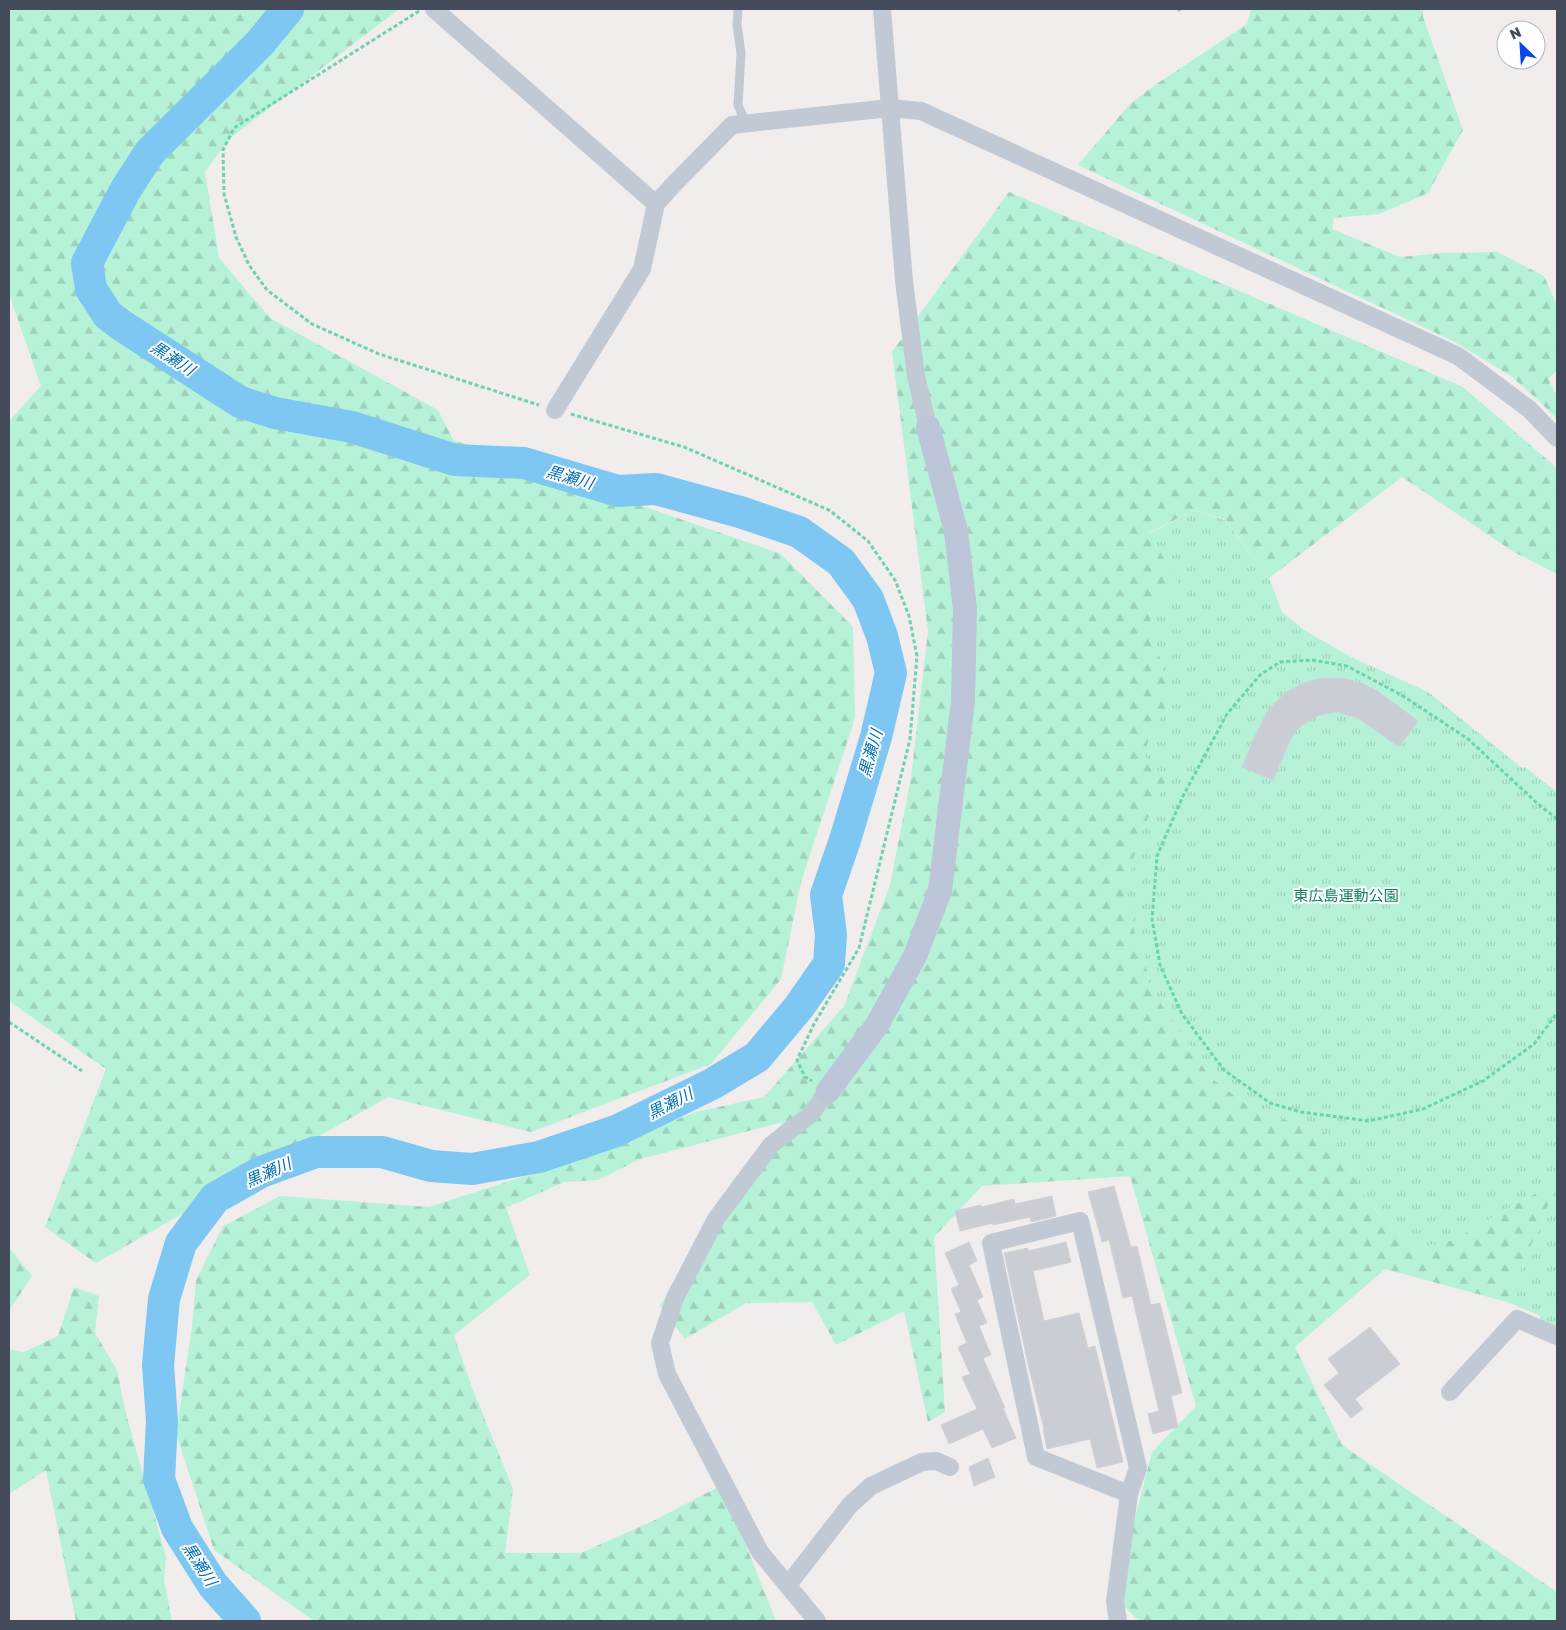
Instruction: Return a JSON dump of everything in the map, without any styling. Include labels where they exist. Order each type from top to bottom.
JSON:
[{"type":"street","points":[[434,9],[656,204]]},
{"type":"street","points":[[818,1621],[760,1552],[666,1374],[660,1343],[674,1298],[716,1219],[770,1145],[812,1114],[877,1025],[915,956],[940,891],[963,701],[965,609],[956,531],[916,376],[904,281],[882,9]]},
{"type":"street","points":[[555,410],[642,269],[656,204],[673,184],[732,125],[890,108],[921,110],[1458,356],[1529,409],[1557,438]]},
{"type":"street","points":[[1118,1621],[1116,1602],[1129,1494],[1138,1468],[1080,1221],[990,1243],[1036,1457],[1129,1494]]},
{"type":"street","points":[[1450,1392],[1517,1318],[1527,1316],[1557,1336]]},
{"type":"street","points":[[788,1585],[850,1505],[871,1486],[922,1462],[936,1461],[950,1467]]},
{"type":"lane","points":[[738,9],[737,25],[741,53],[738,105],[746,124]]},
{"type":"path","points":[[422,9],[234,128],[222,150],[224,194],[236,237],[249,265],[267,290],[312,324],[379,354],[555,410],[684,447],[829,510],[868,541],[895,580],[909,616],[917,656],[910,739],[859,948],[814,1024],[797,1060],[805,1077],[828,1090]]},
{"type":"path","points":[[1557,819],[1468,739],[1403,696],[1347,666],[1312,660],[1280,662],[1260,675],[1227,714],[1183,796],[1157,856],[1152,919],[1160,965],[1182,1014],[1224,1070],[1270,1103],[1301,1112],[1369,1121],[1423,1109],[1482,1081],[1534,1044],[1557,1013]]},
{"type":"path","points":[[9,1022],[82,1071]]},
{"type":"green space","points":[[9,9],[399,9],[229,139],[205,172],[219,258],[270,318],[438,410],[453,440],[781,554],[853,627],[855,718],[801,882],[781,979],[711,1064],[531,1132],[388,1097],[96,1263],[45,1227],[106,1069],[9,1001],[9,421],[41,386],[9,294]]},
{"type":"green space","points":[[1251,9],[1423,9],[1423,17],[1463,130],[1428,193],[1379,214],[1334,218],[1332,229],[1400,257],[1443,253],[1497,252],[1544,276],[1557,305],[1557,370],[1548,379],[1557,396],[1557,419],[1511,376],[1453,341],[1078,165],[1130,104],[1155,85],[1247,24]]},
{"type":"green space","points":[[1009,192],[1463,387],[1557,468],[1557,574],[1514,552],[1402,477],[1269,578],[1225,519],[1194,510],[1149,533],[1180,583],[1148,610],[1171,702],[1148,741],[1154,770],[1166,781],[1143,829],[1136,940],[1144,955],[1150,987],[1210,1077],[1239,1099],[1262,1113],[1331,1135],[1369,1203],[1393,1227],[1412,1250],[1453,1240],[1557,1181],[1557,1185],[1507,1302],[1385,1269],[1295,1347],[1342,1445],[1557,1592],[1557,1621],[1139,1621],[1123,1605],[1128,1545],[1152,1452],[1196,1406],[1130,1176],[982,1186],[934,1237],[945,1412],[928,1422],[904,1311],[836,1345],[812,1302],[746,1303],[685,1339],[660,1306],[733,1180],[783,1122],[640,1159],[598,1180],[564,1182],[506,1208],[530,1275],[454,1335],[471,1385],[513,1489],[505,1553],[581,1553],[657,1519],[722,1485],[776,1621],[314,1621],[214,1550],[176,1433],[192,1327],[196,1280],[223,1226],[280,1196],[429,1207],[550,1168],[696,1112],[764,1097],[844,1006],[890,885],[911,778],[928,631],[892,352]]},
{"type":"green space","name":"東広島運動公園","points":[[1194,510],[1225,520],[1269,578],[1282,612],[1304,630],[1351,657],[1428,692],[1522,768],[1525,767],[1557,792],[1557,1181],[1453,1240],[1412,1250],[1393,1227],[1369,1203],[1331,1135],[1262,1113],[1239,1099],[1210,1077],[1150,987],[1144,955],[1136,940],[1127,891],[1133,860],[1143,829],[1166,781],[1155,772],[1147,760],[1146,754],[1149,739],[1171,702],[1148,610],[1179,583],[1149,534]]},
{"type":"green space","points":[[1557,1185],[1557,1330],[1541,1323],[1539,1315],[1507,1302]]},
{"type":"green space","points":[[11,1250],[32,1276],[9,1311],[9,1251]]},
{"type":"green space","points":[[74,1287],[99,1296],[95,1333],[117,1370],[126,1414],[166,1557],[164,1580],[172,1621],[76,1621],[46,1470],[9,1494],[9,1349],[24,1352],[58,1336]]},
{"type":"building","points":[[1322,678],[1342,678],[1361,683],[1376,690],[1418,721],[1399,747],[1358,718],[1337,712],[1319,715],[1301,726],[1292,736],[1273,780],[1242,767],[1268,710],[1285,693],[1303,683]]},
{"type":"building","points":[[1114,1186],[1131,1247],[1137,1246],[1151,1305],[1160,1303],[1182,1393],[1171,1396],[1178,1427],[1153,1434],[1148,1414],[1159,1411],[1132,1296],[1123,1298],[1109,1240],[1102,1242],[1088,1192]]},
{"type":"building","points":[[1052,1196],[1056,1216],[1031,1222],[1030,1217],[960,1231],[955,1211],[1014,1199],[1015,1204]]},
{"type":"building","points":[[969,1242],[977,1261],[969,1265],[983,1297],[977,1300],[987,1323],[979,1326],[991,1355],[983,1358],[1016,1438],[992,1448],[983,1429],[949,1444],[941,1425],[977,1409],[962,1377],[970,1374],[958,1347],[967,1343],[955,1314],[961,1312],[951,1289],[959,1285],[945,1253]]},
{"type":"building","points":[[1066,1242],[1071,1262],[1033,1271],[1044,1321],[1079,1313],[1088,1348],[1095,1346],[1123,1462],[1097,1468],[1090,1439],[1047,1449],[1004,1253],[1028,1248],[1028,1251]]},
{"type":"building","points":[[1370,1327],[1400,1364],[1355,1399],[1363,1409],[1351,1418],[1324,1385],[1339,1373],[1328,1359]]},
{"type":"building","points":[[988,1458],[995,1477],[974,1486],[969,1467]]},
{"type":"waterway","name":"黒瀬川","points":[[245,1621],[213,1585],[177,1528],[159,1479],[162,1421],[158,1365],[164,1299],[181,1243],[215,1198],[261,1172],[316,1152],[382,1152],[431,1166],[472,1169],[539,1157],[616,1131],[712,1084],[757,1057],[799,1007],[829,964],[831,935],[826,895],[845,840],[876,737],[891,673],[882,636],[868,599],[841,562],[799,532],[740,512],[656,489],[618,491],[524,463],[455,460],[352,427],[275,413],[240,402],[108,315],[91,289],[87,263],[126,189],[150,152],[260,43],[288,9]]}]
